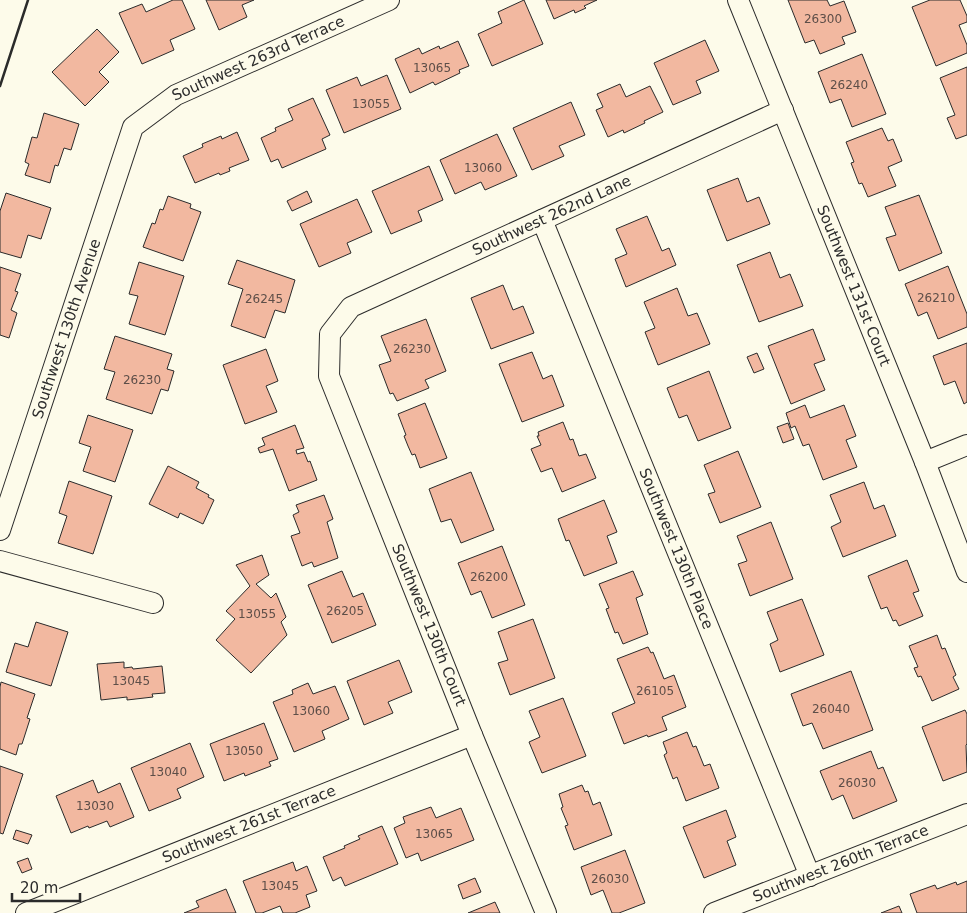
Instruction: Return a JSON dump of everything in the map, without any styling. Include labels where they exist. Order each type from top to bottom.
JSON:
[{"type":"street","name":"Southwest 263rd Terrace","points":[[133,128],[176,95],[389,0]]},
{"type":"street","name":"Southwest 131st Court","points":[[738,0],[925,462],[967,572]]},
{"type":"street","name":"Southwest 262nd Lane","points":[[330,334],[351,307],[783,110]]},
{"type":"street","name":"Southwest 130th Avenue","points":[[0,530],[133,128]]},
{"type":"street","name":"Southwest 130th Place","points":[[542,220],[810,876]]},
{"type":"street","name":"Southwest 130th Court","points":[[330,334],[329,376],[472,735],[546,913]]},
{"type":"street","points":[[925,462],[967,445]]},
{"type":"street","points":[[0,561],[152,603]]},
{"type":"street","name":"Southwest 261st Terrace","points":[[26,913],[472,735]]},
{"type":"street","name":"Southwest 260th Terrace","points":[[714,913],[967,814]]},
{"type":"building","points":[[173,0],[182,0],[195,29],[170,40],[174,50],[142,64],[119,13],[142,4],[146,12]]},
{"type":"building","points":[[206,0],[254,0],[242,5],[247,17],[219,30]]},
{"type":"building","points":[[524,0],[543,44],[492,66],[478,34],[502,23],[498,12]]},
{"type":"building","points":[[546,0],[597,0],[575,13],[574,10],[554,19]]},
{"type":"building","points":[[788,0],[827,0],[830,6],[844,1],[856,32],[842,37],[845,44],[820,54],[814,40],[805,43]]},
{"type":"building","points":[[930,0],[960,0],[967,16],[967,22],[959,25],[967,45],[967,53],[936,66],[912,7]]},
{"type":"building","points":[[97,29],[119,52],[99,72],[109,82],[85,106],[52,72]]},
{"type":"building","points":[[705,40],[719,71],[696,81],[701,93],[673,105],[654,63]]},
{"type":"building","points":[[458,41],[469,66],[459,70],[460,73],[435,85],[433,82],[410,93],[395,59],[419,48],[422,54],[439,46],[440,49]]},
{"type":"building","points":[[862,54],[886,114],[852,127],[841,99],[830,103],[818,72]]},
{"type":"building","points":[[967,67],[967,135],[956,139],[947,118],[955,115],[940,78]]},
{"type":"building","points":[[387,75],[401,109],[344,133],[326,90],[357,77],[361,86]]},
{"type":"building","points":[[620,84],[626,97],[650,86],[663,112],[624,133],[623,130],[608,137],[596,110],[603,107],[597,94]]},
{"type":"building","points":[[313,98],[330,135],[322,139],[326,149],[282,168],[278,159],[271,162],[261,138],[276,131],[275,128],[293,120],[288,109]]},
{"type":"building","points":[[571,102],[585,135],[559,146],[564,156],[532,170],[513,128]]},
{"type":"building","points":[[44,113],[79,124],[71,150],[64,148],[58,166],[55,165],[50,183],[25,175],[29,164],[25,162],[32,137],[37,138]]},
{"type":"building","points":[[882,128],[888,141],[893,139],[902,161],[888,167],[896,186],[868,197],[862,183],[859,184],[851,163],[854,162],[846,142]]},
{"type":"building","points":[[237,132],[249,160],[229,168],[230,171],[220,175],[219,173],[195,183],[183,156],[203,147],[202,144],[221,136],[222,139]]},
{"type":"building","points":[[497,134],[517,176],[485,190],[481,182],[455,194],[440,160]]},
{"type":"building","points":[[429,166],[443,200],[418,211],[422,221],[391,234],[372,191]]},
{"type":"building","points":[[738,178],[747,202],[759,197],[770,224],[727,241],[707,190]]},
{"type":"building","points":[[307,191],[312,202],[292,211],[287,201]]},
{"type":"building","points":[[6,193],[51,208],[41,239],[28,235],[21,258],[0,252],[0,211]]},
{"type":"building","points":[[919,195],[942,253],[899,271],[886,238],[896,235],[885,207]]},
{"type":"building","points":[[168,196],[191,204],[190,208],[201,212],[183,261],[143,247],[152,223],[155,224],[160,209],[163,210]]},
{"type":"building","points":[[357,199],[372,232],[347,243],[351,253],[319,267],[300,224]]},
{"type":"building","points":[[647,216],[662,251],[669,248],[676,265],[626,287],[615,259],[627,254],[616,229]]},
{"type":"building","points":[[770,252],[780,278],[790,274],[803,306],[759,322],[737,265]]},
{"type":"building","points":[[237,260],[295,280],[285,313],[275,310],[265,338],[231,326],[243,289],[228,284]]},
{"type":"building","points":[[139,262],[184,276],[165,335],[129,324],[138,296],[129,294]]},
{"type":"building","points":[[948,266],[967,314],[967,327],[938,339],[927,312],[918,316],[905,284]]},
{"type":"building","points":[[0,267],[21,274],[15,291],[18,292],[11,310],[17,313],[9,338],[0,335]]},
{"type":"building","points":[[503,285],[513,310],[523,306],[534,333],[491,349],[471,298]]},
{"type":"building","points":[[677,288],[688,316],[697,313],[710,344],[658,365],[645,332],[655,328],[644,302]]},
{"type":"building","points":[[426,319],[446,371],[425,380],[429,388],[397,401],[393,393],[390,394],[379,365],[391,361],[381,336]]},
{"type":"building","points":[[813,329],[825,360],[814,364],[825,390],[791,404],[768,346]]},
{"type":"building","points":[[115,336],[172,354],[167,369],[174,371],[168,391],[161,389],[152,414],[106,399],[115,372],[104,369]]},
{"type":"building","points":[[967,343],[967,402],[964,404],[955,381],[944,385],[933,356]]},
{"type":"building","points":[[266,349],[278,381],[266,386],[277,412],[245,424],[223,365]]},
{"type":"building","points":[[532,352],[543,379],[552,375],[564,406],[522,422],[499,364]]},
{"type":"building","points":[[757,353],[764,369],[754,373],[747,357]]},
{"type":"building","points":[[709,371],[731,428],[698,441],[687,415],[679,418],[667,388]]},
{"type":"building","points":[[425,403],[447,458],[420,468],[415,454],[412,455],[408,446],[398,414]]},
{"type":"building","points":[[805,405],[810,418],[844,405],[856,436],[846,440],[857,467],[823,480],[809,444],[803,446],[795,426],[791,428],[786,413]]},
{"type":"building","points":[[88,415],[133,430],[115,482],[83,471],[91,447],[79,443]]},
{"type":"building","points":[[563,422],[570,440],[573,439],[579,456],[586,454],[596,478],[562,492],[552,468],[541,472],[531,449],[541,445],[537,436],[539,436],[538,432]]},
{"type":"building","points":[[788,423],[794,439],[783,443],[777,427]]},
{"type":"building","points":[[295,425],[304,448],[296,450],[297,454],[304,452],[308,462],[310,461],[317,480],[289,491],[273,449],[260,453],[258,448],[265,445],[262,438]]},
{"type":"building","points":[[738,451],[761,507],[720,523],[708,494],[715,492],[704,465]]},
{"type":"building","points":[[168,466],[199,482],[196,488],[214,500],[203,524],[180,513],[178,518],[149,504]]},
{"type":"building","points":[[471,472],[494,530],[461,543],[451,519],[441,522],[429,489]]},
{"type":"building","points":[[69,481],[112,496],[93,554],[58,543],[67,516],[59,513]]},
{"type":"building","points":[[864,482],[874,509],[884,505],[896,536],[843,557],[831,527],[841,522],[830,495]]},
{"type":"building","points":[[324,495],[333,519],[327,522],[338,558],[314,567],[312,562],[302,566],[291,536],[300,533],[293,515],[299,512],[296,505]]},
{"type":"building","points":[[604,500],[617,532],[607,536],[617,563],[584,576],[569,540],[566,541],[558,519]]},
{"type":"building","points":[[771,522],[793,579],[750,596],[738,564],[747,561],[737,536]]},
{"type":"building","points":[[502,546],[525,605],[492,618],[481,591],[471,595],[458,563]]},
{"type":"building","points":[[262,555],[269,575],[256,584],[271,598],[276,593],[286,617],[281,622],[287,635],[251,673],[216,640],[235,619],[226,611],[250,586],[236,565]]},
{"type":"building","points":[[907,560],[919,591],[913,593],[923,616],[899,626],[896,620],[893,621],[887,607],[881,609],[868,576]]},
{"type":"building","points":[[342,571],[353,597],[363,593],[376,625],[332,643],[308,585]]},
{"type":"building","points":[[633,571],[643,595],[636,598],[648,634],[623,644],[618,632],[615,633],[606,609],[609,608],[599,584]]},
{"type":"building","points":[[802,599],[824,655],[780,672],[770,644],[778,640],[767,612]]},
{"type":"building","points":[[533,619],[555,678],[510,695],[498,663],[508,660],[498,632]]},
{"type":"building","points":[[36,622],[68,632],[51,686],[6,672],[15,643],[28,647]]},
{"type":"building","points":[[937,635],[942,649],[945,648],[956,675],[953,677],[959,689],[932,701],[921,676],[918,677],[914,668],[918,667],[909,646]]},
{"type":"building","points":[[648,647],[651,653],[653,652],[664,679],[674,675],[686,707],[662,717],[667,730],[624,744],[612,713],[635,703],[617,659]]},
{"type":"building","points":[[399,660],[412,692],[388,702],[393,713],[364,725],[347,681]]},
{"type":"building","points":[[124,662],[124,668],[132,667],[133,669],[162,666],[165,693],[152,694],[153,697],[127,700],[127,697],[101,700],[97,664]]},
{"type":"building","points":[[851,671],[873,730],[823,749],[812,723],[803,726],[791,694]]},
{"type":"building","points":[[1,682],[35,694],[27,718],[30,719],[22,744],[19,744],[16,755],[0,749]]},
{"type":"building","points":[[308,683],[313,694],[335,686],[349,719],[322,731],[325,739],[294,752],[273,702],[293,694],[292,690]]},
{"type":"building","points":[[563,698],[586,756],[542,773],[529,742],[540,737],[529,711]]},
{"type":"building","points":[[965,710],[967,714],[967,772],[943,781],[922,727]]},
{"type":"building","points":[[264,723],[278,759],[269,762],[271,766],[245,776],[244,773],[224,781],[210,744]]},
{"type":"building","points":[[687,732],[693,747],[696,746],[704,766],[710,764],[719,788],[686,801],[677,777],[673,779],[664,755],[667,753],[663,742]]},
{"type":"building","points":[[190,743],[204,777],[177,789],[181,798],[149,811],[131,768]]},
{"type":"building","points":[[871,751],[878,769],[883,767],[897,801],[853,819],[843,795],[832,800],[820,771]]},
{"type":"building","points":[[0,766],[23,774],[3,834],[0,833]]},
{"type":"building","points":[[93,780],[98,793],[120,783],[134,817],[110,827],[107,821],[71,833],[56,796]]},
{"type":"building","points":[[582,785],[585,792],[588,791],[593,805],[600,802],[612,835],[574,850],[565,826],[568,825],[561,808],[563,807],[559,794]]},
{"type":"building","points":[[431,807],[436,818],[461,808],[474,840],[421,861],[418,853],[406,858],[394,828],[405,823],[403,817]]},
{"type":"building","points":[[726,810],[736,837],[727,841],[736,865],[704,878],[683,827]]},
{"type":"building","points":[[382,826],[398,864],[345,886],[341,877],[333,881],[323,857],[345,848],[344,846],[360,839],[358,836]]},
{"type":"building","points":[[16,830],[32,835],[28,844],[13,839]]},
{"type":"building","points":[[625,850],[645,903],[619,913],[612,913],[603,890],[591,895],[581,867]]},
{"type":"building","points":[[28,858],[32,869],[22,873],[17,862]]},
{"type":"building","points":[[293,862],[296,871],[307,866],[317,891],[306,895],[310,907],[295,913],[283,913],[280,906],[262,913],[256,913],[243,881]]},
{"type":"building","points":[[475,878],[481,892],[463,899],[458,885]]},
{"type":"building","points":[[967,881],[967,913],[917,913],[910,894],[935,885],[937,889],[956,882],[957,885]]},
{"type":"building","points":[[226,889],[236,913],[184,913],[199,907],[196,901]]},
{"type":"building","points":[[495,902],[500,913],[468,913]]},
{"type":"building","points":[[899,906],[902,913],[881,913]]},
{"type":"wall","points":[[0,86],[28,0]]}]
